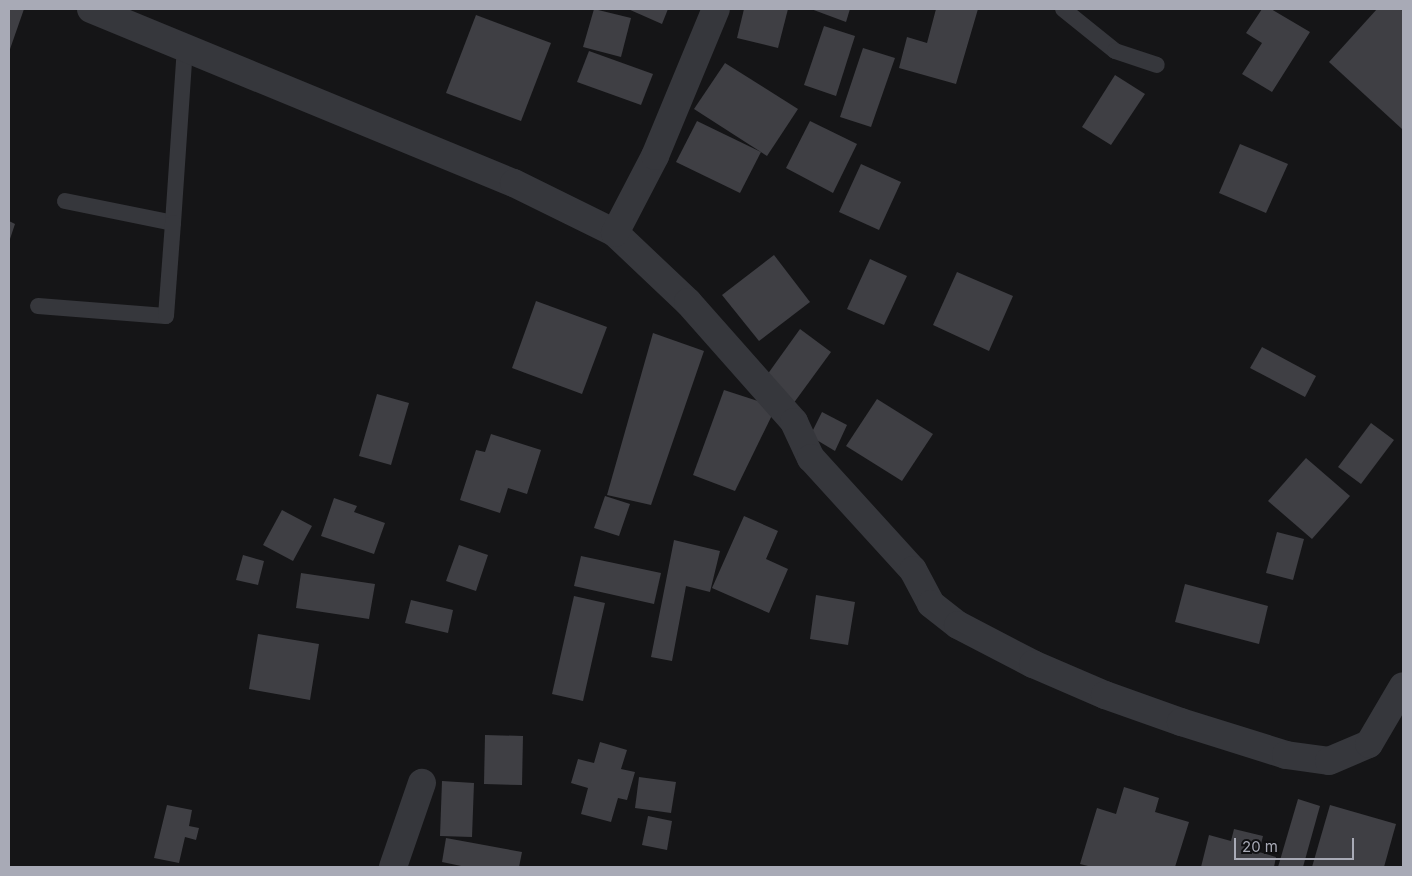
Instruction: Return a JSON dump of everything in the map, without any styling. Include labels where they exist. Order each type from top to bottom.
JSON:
[{"type":"street","points":[[91,9],[514,183],[615,233],[688,302],[794,422],[811,458],[913,570],[931,604],[958,625],[1033,664],[1105,695],[1286,756],[1329,761],[1369,744],[1403,686]]},
{"type":"street","points":[[615,233],[655,156],[716,9]]},
{"type":"street","points":[[393,867],[422,783]]},
{"type":"lane","points":[[1063,9],[1115,51],[1157,65]]},
{"type":"lane","points":[[38,306],[166,316],[185,49]]},
{"type":"lane","points":[[65,201],[173,223]]},
{"type":"building","points":[[9,9],[24,9],[9,52]]},
{"type":"building","points":[[594,9],[631,18],[621,57],[583,47]]},
{"type":"building","points":[[628,9],[668,9],[662,24]]},
{"type":"building","points":[[744,9],[788,9],[778,48],[737,38]]},
{"type":"building","points":[[811,9],[850,9],[846,22]]},
{"type":"building","points":[[936,9],[978,9],[956,84],[899,68],[907,37],[927,43]]},
{"type":"building","points":[[1262,9],[1271,9],[1310,32],[1272,92],[1242,74],[1262,43],[1246,33]]},
{"type":"building","points":[[1377,9],[1400,9],[1403,11],[1402,129],[1329,62]]},
{"type":"building","points":[[476,15],[551,43],[521,121],[446,93]]},
{"type":"building","points":[[824,26],[855,36],[836,96],[804,85]]},
{"type":"building","points":[[863,48],[895,58],[871,127],[840,117]]},
{"type":"building","points":[[589,51],[653,74],[641,105],[577,82]]},
{"type":"building","points":[[725,63],[798,109],[767,156],[694,109]]},
{"type":"building","points":[[1115,75],[1145,94],[1111,145],[1082,127]]},
{"type":"building","points":[[697,121],[761,152],[740,193],[676,162]]},
{"type":"building","points":[[810,121],[857,144],[833,193],[786,168]]},
{"type":"building","points":[[1240,144],[1288,164],[1266,213],[1219,193]]},
{"type":"building","points":[[861,164],[901,182],[879,230],[839,212]]},
{"type":"building","points":[[9,221],[15,224],[9,242]]},
{"type":"building","points":[[774,255],[810,302],[759,341],[722,295]]},
{"type":"building","points":[[870,259],[907,276],[884,325],[847,309]]},
{"type":"building","points":[[957,272],[1013,296],[989,351],[933,325]]},
{"type":"building","points":[[536,301],[607,327],[582,394],[512,368]]},
{"type":"building","points":[[800,329],[831,352],[793,404],[762,382]]},
{"type":"building","points":[[653,333],[704,351],[651,505],[607,495]]},
{"type":"building","points":[[1262,347],[1316,376],[1305,397],[1250,368]]},
{"type":"building","points":[[724,390],[776,407],[735,491],[693,475]]},
{"type":"building","points":[[377,394],[409,403],[391,465],[359,456]]},
{"type":"building","points":[[877,399],[933,434],[902,481],[846,446]]},
{"type":"building","points":[[822,412],[847,425],[835,451],[810,436]]},
{"type":"building","points":[[1371,423],[1394,440],[1361,484],[1338,467]]},
{"type":"building","points":[[491,434],[541,450],[527,494],[508,488],[500,513],[460,500],[476,450],[485,452]]},
{"type":"building","points":[[1306,458],[1350,496],[1312,539],[1268,501]]},
{"type":"building","points":[[605,496],[630,504],[619,536],[594,528]]},
{"type":"building","points":[[334,498],[357,506],[354,512],[385,523],[374,554],[321,536]]},
{"type":"building","points":[[282,510],[312,526],[293,561],[263,545]]},
{"type":"building","points":[[744,516],[778,531],[766,559],[788,569],[769,613],[712,588]]},
{"type":"building","points":[[1277,532],[1304,539],[1293,580],[1266,573]]},
{"type":"building","points":[[674,540],[720,551],[710,592],[686,586],[672,661],[651,657]]},
{"type":"building","points":[[459,545],[488,555],[476,591],[446,581]]},
{"type":"building","points":[[243,555],[264,561],[258,585],[236,580]]},
{"type":"building","points":[[581,556],[661,573],[654,604],[574,586]]},
{"type":"building","points":[[301,573],[375,584],[369,619],[296,608]]},
{"type":"building","points":[[1185,584],[1268,606],[1259,644],[1175,622]]},
{"type":"building","points":[[816,595],[855,602],[848,645],[810,639]]},
{"type":"building","points":[[574,596],[605,603],[583,701],[552,694]]},
{"type":"building","points":[[411,600],[453,610],[448,633],[405,623]]},
{"type":"building","points":[[258,634],[319,644],[310,700],[249,689]]},
{"type":"building","points":[[485,735],[523,736],[522,785],[484,784]]},
{"type":"building","points":[[600,742],[627,750],[621,769],[635,772],[627,800],[618,798],[611,822],[581,814],[588,788],[571,783],[578,759],[594,763]]},
{"type":"building","points":[[639,777],[676,782],[671,813],[635,808]]},
{"type":"building","points":[[442,781],[474,783],[472,837],[440,836]]},
{"type":"building","points":[[1124,787],[1159,798],[1155,812],[1189,822],[1175,867],[1092,867],[1080,864],[1097,808],[1116,814]]},
{"type":"building","points":[[1298,799],[1320,806],[1303,867],[1278,867]]},
{"type":"building","points":[[167,805],[192,810],[189,826],[199,828],[196,840],[185,837],[179,863],[154,858]]},
{"type":"building","points":[[1330,805],[1396,824],[1384,867],[1312,867]]},
{"type":"building","points":[[648,816],[672,821],[667,850],[642,845]]},
{"type":"building","points":[[1234,829],[1263,836],[1259,852],[1276,857],[1274,867],[1201,867],[1209,835],[1231,841]]},
{"type":"building","points":[[446,838],[522,852],[519,867],[466,867],[442,862]]}]
